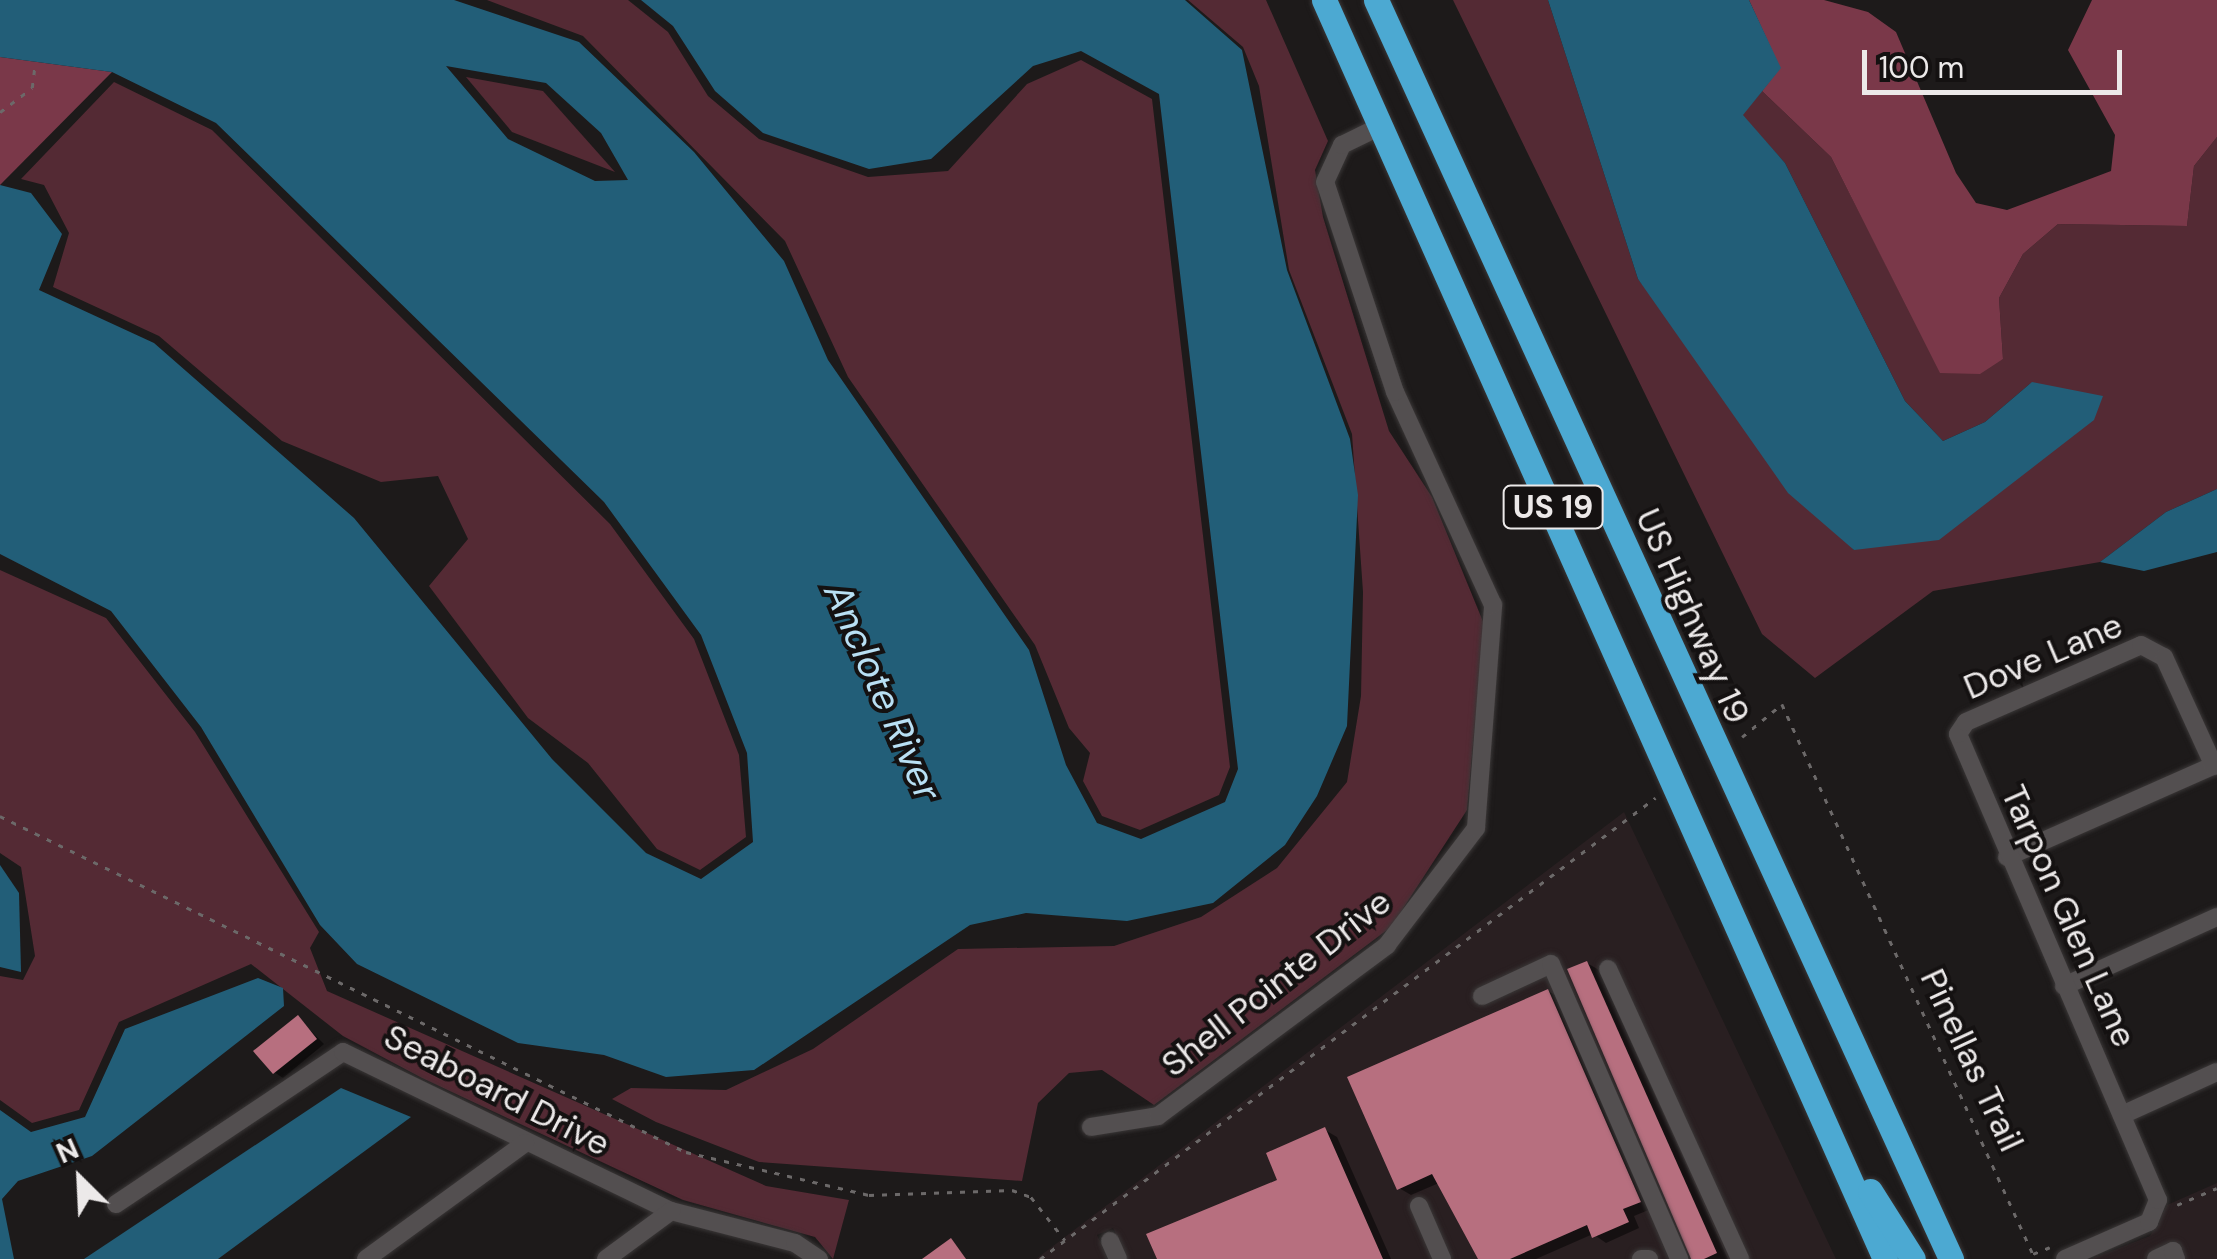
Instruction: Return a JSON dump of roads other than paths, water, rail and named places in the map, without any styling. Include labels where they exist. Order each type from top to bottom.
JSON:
[{"type":"highway","name":"US 19","points":[[1324,0],[1885,1259]]},
{"type":"highway","name":"US Highway 19","points":[[1376,0],[1952,1259]]},
{"type":"highway","points":[[1827,1124],[1913,1259]]},
{"type":"street","name":"Shell Pointe Drive","points":[[1091,1127],[1158,1116],[1387,946],[1476,828],[1494,605],[1395,392],[1325,182],[1342,145],[1381,126]]},
{"type":"street","name":"Dove Lane","points":[[1956,742],[1966,722],[2141,646],[2164,657],[2215,765]]},
{"type":"street","name":"Tarpon Glen Lane","points":[[1956,742],[2158,1200],[2150,1222],[2065,1259]]},
{"type":"street","points":[[2007,857],[2215,765]]},
{"type":"street","points":[[2064,986],[2217,917]]},
{"type":"street","points":[[1482,996],[1550,964],[1679,1259]]},
{"type":"street","points":[[1608,969],[1740,1259]]},
{"type":"street","name":"Seaboard Drive","points":[[116,1204],[343,1052],[671,1211],[812,1248],[819,1259]]},
{"type":"street","points":[[2122,1115],[2217,1072]]},
{"type":"street","points":[[366,1259],[525,1143]]},
{"type":"street","points":[[1418,1206],[1442,1259]]},
{"type":"street","points":[[606,1259],[671,1211]]},
{"type":"street","points":[[1110,1240],[1118,1259]]},
{"type":"street","points":[[2156,1259],[2173,1251],[2176,1259]]},
{"type":"street","points":[[1641,1259],[1649,1259]]},
{"type":"water","name":"Anclote River","points":[[0,0],[454,0],[579,42],[694,152],[784,261],[828,360],[1029,650],[1066,765],[1097,823],[1141,839],[1225,802],[1238,769],[1159,94],[1081,51],[1033,66],[931,159],[869,169],[763,133],[715,91],[673,26],[641,0],[1185,0],[1242,50],[1287,270],[1350,439],[1358,495],[1347,726],[1317,796],[1285,845],[1213,903],[1127,921],[1026,913],[970,925],[754,1070],[666,1077],[604,1055],[518,1043],[357,964],[320,925],[201,727],[111,611],[0,554],[0,185],[31,193],[62,234],[39,290],[154,343],[354,518],[552,759],[646,853],[701,879],[753,842],[747,753],[701,635],[604,502],[216,123],[112,72],[0,57]],"holes":[[[446,66],[546,83],[601,133],[628,180],[595,181],[508,139]]]},
{"type":"water","points":[[1548,0],[1749,0],[1781,68],[1743,115],[1785,163],[1905,401],[1943,441],[1985,422],[2032,382],[2103,396],[2094,420],[1939,540],[1854,550],[1788,493],[1638,279]]},
{"type":"water","points":[[2217,489],[2217,552],[2144,571],[2100,562],[2166,512]]},
{"type":"water","points":[[0,865],[19,893],[21,972],[0,967]]},
{"type":"water","points":[[258,978],[283,988],[284,1006],[92,1156],[18,1181],[2,1199],[14,1259],[0,1259],[0,1110],[31,1132],[85,1117],[125,1029]]},
{"type":"water","points":[[341,1088],[411,1117],[218,1259],[84,1259]]}]
